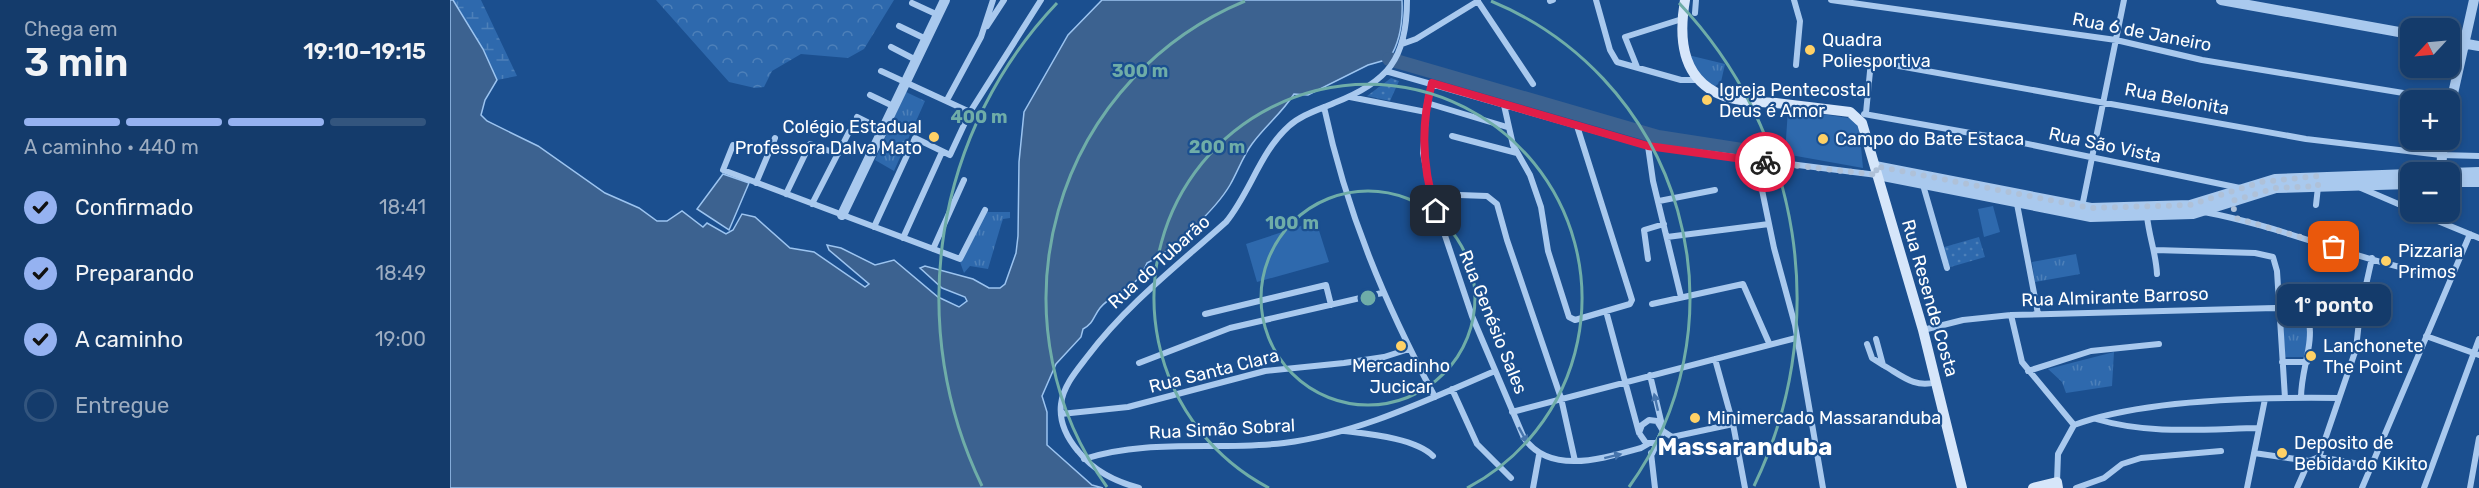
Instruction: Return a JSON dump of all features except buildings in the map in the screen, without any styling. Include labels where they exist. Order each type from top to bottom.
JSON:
[{"type":"main road","points":[[1685,0],[1682,19],[1683,50],[1700,80],[1729,97],[1850,112],[1862,116]]},
{"type":"main road","name":"Rua Resende Costa","points":[[1862,116],[1937,382],[1962,488]]},
{"type":"main road","points":[[2034,488],[2057,485]]},
{"type":"street","points":[[842,215],[945,0]]},
{"type":"street","points":[[981,37],[993,0]]},
{"type":"street","points":[[947,100],[1004,0]]},
{"type":"street","points":[[874,227],[915,138],[950,155],[970,112],[1041,0]]},
{"type":"street","points":[[1407,0],[1401,44],[1390,69],[1504,105],[1648,146],[1756,161],[1877,171],[2082,207],[2202,207],[2276,188],[2318,181],[2400,175]]},
{"type":"street","points":[[1596,0],[1613,56],[1622,64],[1681,80],[1700,80]]},
{"type":"street","points":[[1695,13],[1696,0]]},
{"type":"street","points":[[1794,0],[1800,21],[1796,64]]},
{"type":"street","name":"Rua 6 de Janeiro","points":[[1831,0],[1880,3],[2116,40],[2202,60],[2400,94]]},
{"type":"street","points":[[2082,207],[2090,158],[2124,0]]},
{"type":"street","points":[[2221,0],[2400,32]]},
{"type":"street","points":[[2452,90],[2474,0]]},
{"type":"street","points":[[1401,44],[1416,39],[1477,1],[1533,84]]},
{"type":"street","points":[[912,3],[938,15]]},
{"type":"street","points":[[1637,67],[1625,36],[1682,19]]},
{"type":"street","points":[[899,26],[927,39]]},
{"type":"street","points":[[2460,42],[2479,46]]},
{"type":"street","points":[[891,47],[916,60]]},
{"type":"street","name":"Rua Belonita","points":[[1862,116],[1871,61],[2104,101],[2314,141],[2441,155],[2479,156]]},
{"type":"street","name":"Rua do Tubarão","points":[[1061,414],[1061,403],[1071,379],[1115,322],[1155,283],[1226,222],[1239,207],[1265,156],[1290,125],[1349,97],[1390,69]]},
{"type":"street","points":[[880,71],[970,112]]},
{"type":"street","name":"Rua Genésio Sales","points":[[1432,83],[1426,103],[1423,153],[1431,194],[1455,272],[1495,371],[1524,438],[1539,455]]},
{"type":"street","points":[[870,95],[895,107]]},
{"type":"street","points":[[1349,97],[1426,112]]},
{"type":"street","points":[[1426,103],[1508,128]]},
{"type":"street","points":[[1504,105],[1508,128],[1517,153],[1530,175],[1541,207],[1548,251],[1569,317],[1575,320],[1630,304],[1632,297],[1577,126]]},
{"type":"street","points":[[1324,107],[1340,178],[1382,293],[1435,396]]},
{"type":"street","name":"Rua São Vista","points":[[1862,116],[2004,139],[2241,188]]},
{"type":"street","points":[[857,117],[883,130]]},
{"type":"street","points":[[812,204],[849,132]]},
{"type":"street","points":[[1452,136],[1517,153]]},
{"type":"street","points":[[756,183],[775,138]]},
{"type":"street","points":[[786,194],[810,144],[838,154]]},
{"type":"street","points":[[733,145],[723,170],[960,259],[985,210]]},
{"type":"street","points":[[1648,146],[1681,297]]},
{"type":"street","points":[[2441,162],[2442,150]]},
{"type":"street","points":[[903,238],[942,152]]},
{"type":"street","points":[[1756,161],[1796,338],[1823,488]]},
{"type":"street","points":[[1877,171],[1923,185],[2091,217],[2180,216],[2241,188],[2275,179],[2355,186],[2400,184]]},
{"type":"street","points":[[2460,173],[2479,172]]},
{"type":"street","points":[[933,249],[964,180]]},
{"type":"street","points":[[2316,205],[2318,181]]},
{"type":"street","points":[[2460,182],[2479,182]]},
{"type":"street","points":[[1923,185],[1947,268]]},
{"type":"street","points":[[2355,186],[2400,205]]},
{"type":"street","points":[[1659,201],[1715,190]]},
{"type":"street","points":[[1431,194],[1459,193],[1487,196],[1495,200],[1561,398],[1575,461]]},
{"type":"street","points":[[2232,201],[2236,218]]},
{"type":"street","points":[[2017,204],[2038,314]]},
{"type":"street","points":[[2202,207],[2409,270],[2441,271],[2453,275]]},
{"type":"street","points":[[2147,216],[2150,242],[2155,250],[2157,274]]},
{"type":"street","points":[[2441,222],[2479,238]]},
{"type":"street","points":[[1648,260],[1644,230],[1664,224]]},
{"type":"street","points":[[1667,237],[1769,224]]},
{"type":"street","points":[[2362,488],[2470,234]]},
{"type":"street","points":[[2155,250],[2255,253],[2273,257],[2277,271],[2285,398]]},
{"type":"street","points":[[2319,456],[2356,349],[2360,312],[2372,258]]},
{"type":"street","points":[[1652,304],[1743,284],[1768,343]]},
{"type":"street","points":[[1205,314],[1326,285],[1331,305]]},
{"type":"street","points":[[1139,363],[1230,328],[1382,293]]},
{"type":"street","name":"Rua Almirante Barroso","points":[[1923,330],[1963,320],[2011,315],[2279,308],[2308,315],[2312,332],[2307,362]]},
{"type":"street","points":[[1606,311],[1639,433],[1651,444],[1655,488]]},
{"type":"street","points":[[2011,315],[2019,354],[2028,371],[2074,425]]},
{"type":"street","points":[[2426,336],[2476,354]]},
{"type":"street","points":[[1512,412],[1768,343],[1796,338]]},
{"type":"street","points":[[1876,339],[1883,364]]},
{"type":"street","points":[[2424,488],[2476,354],[2479,339]]},
{"type":"street","points":[[1867,344],[1872,358],[1920,385],[1937,382]]},
{"type":"street","points":[[2028,371],[2091,351],[2159,344]]},
{"type":"street","name":"Rua Santa Clara","points":[[1061,414],[1128,408],[1265,371],[1384,357],[1409,349]]},
{"type":"street","points":[[1715,358],[1733,424],[1745,488]]},
{"type":"street","points":[[2282,362],[2307,362],[2301,382],[2301,398]]},
{"type":"street","name":"Rua Simão Sobral","points":[[1084,459],[1132,448],[1282,443],[1340,431],[1495,371]]},
{"type":"street","points":[[1533,488],[1539,455],[1550,459],[1575,461],[1611,456],[1641,448],[1661,438],[1664,432],[1650,375]]},
{"type":"street","points":[[1452,389],[1477,444],[1511,478]]},
{"type":"street","points":[[2057,485],[2058,454],[2074,425],[2137,410],[2265,399],[2339,398]]},
{"type":"street","points":[[2247,488],[2265,399]]},
{"type":"street","points":[[1061,414],[1066,433],[1084,459],[1107,477],[1139,488]]},
{"type":"street","points":[[2095,419],[2118,426],[2165,430],[2259,428]]},
{"type":"street","points":[[1639,433],[1641,425],[1649,420],[1657,422],[1664,432],[1672,437],[1733,424]]},
{"type":"street","points":[[1340,431],[1373,434],[1403,441],[1432,456]]},
{"type":"street","points":[[2470,488],[2479,438]]},
{"type":"street","points":[[2076,488],[2104,478],[2122,464],[2141,458],[2221,451]]},
{"type":"street","points":[[2254,453],[2309,461],[2319,456],[2371,466]]},
{"type":"street","points":[[2297,488],[2309,461]]},
{"type":"green space","points":[[453,0],[481,0],[517,76],[497,80],[491,65]]},
{"type":"green space","points":[[656,0],[894,0],[864,49],[848,58],[801,54],[772,71],[764,87],[755,88],[729,82]]},
{"type":"green space","points":[[1688,55],[1725,64],[1721,82],[1714,87],[1693,68]]},
{"type":"green space","points":[[1391,78],[1399,81],[1390,101],[1367,96]]},
{"type":"green space","points":[[906,92],[925,101],[894,171],[875,160]]},
{"type":"green space","name":"Campo do Bate Estaca","points":[[1788,109],[1855,119],[1859,125],[1863,168],[1785,154]]},
{"type":"green space","points":[[1993,206],[2000,232],[1984,237],[1978,209]]},
{"type":"green space","points":[[987,212],[1010,212],[1010,218],[1003,219],[988,269],[970,266],[964,273],[960,262]]},
{"type":"green space","points":[[1316,221],[1329,262],[1257,282],[1246,244]]},
{"type":"green space","points":[[1979,237],[1985,257],[1947,268],[1941,248]]},
{"type":"green space","points":[[2076,254],[2080,274],[2035,282],[2032,262]]},
{"type":"green space","points":[[2282,313],[2305,317],[2308,322],[2306,357],[2285,357]]},
{"type":"green space","points":[[2114,352],[2112,386],[2066,393],[2062,382],[2048,369]]},
{"type":"shaded area","points":[[450,0],[453,0],[483,49],[497,80],[485,100],[481,115],[487,121],[538,146],[605,193],[639,208],[657,221],[667,221],[682,211],[703,227],[707,223],[726,234],[733,230],[742,214],[755,217],[790,248],[814,252],[865,287],[869,284],[829,250],[827,245],[841,248],[875,265],[894,260],[938,297],[959,307],[967,301],[965,297],[942,288],[920,268],[925,266],[973,279],[989,288],[1000,288],[1005,284],[1016,253],[1018,236],[1019,162],[1024,112],[1068,35],[1102,0],[1402,0],[1402,8],[1399,38],[1389,59],[1368,65],[1308,95],[1294,94],[1252,144],[1230,185],[1214,206],[1180,240],[1147,263],[1137,280],[1100,308],[1087,327],[1083,329],[1081,337],[1056,364],[1042,396],[1047,412],[1047,445],[1092,485],[1103,488],[450,488]]},
{"type":"shaded area","points":[[723,174],[749,183],[729,230],[697,209]]},
{"type":"waterway","points":[[1389,59],[1658,137],[1781,156]]},
{"type":"way so far","points":[[1765,162],[1878,175],[1875,166],[2070,206],[2091,208],[2190,205],[2261,182],[2318,176],[2318,186],[2296,186],[2263,191],[2232,201],[2232,208],[2236,218],[2334,247]]},
{"type":"place","name":"Quadra Poliesportiva","points":[[1810,50]]},
{"type":"place","name":"Igreja Pentecostal Deus é Amor","points":[[1707,100]]},
{"type":"place","name":"Colégio Estadual Professora Dalva Mato","points":[[934,137]]},
{"type":"place","name":"Campo do Bate Estaca","points":[[1823,139]]},
{"type":"place","name":"1º ponto","points":[[2334,247]]},
{"type":"place","name":"Pizzaria Primos","points":[[2386,261]]},
{"type":"place","name":"Mercadinho Jucicar","points":[[1401,346]]},
{"type":"place","name":"Lanchonete The Point","points":[[2311,356]]},
{"type":"place","name":"Minimercado Massaranduba","points":[[1695,418]]},
{"type":"place","name":"Deposito de Bebida do Kikito","points":[[2282,453]]},
{"type":"district","name":"Massaranduba","points":[[1745,447]]},
{"type":"route","points":[[1436,211],[1426,175],[1423,153],[1426,103],[1432,83],[1648,146],[1765,162]]}]
